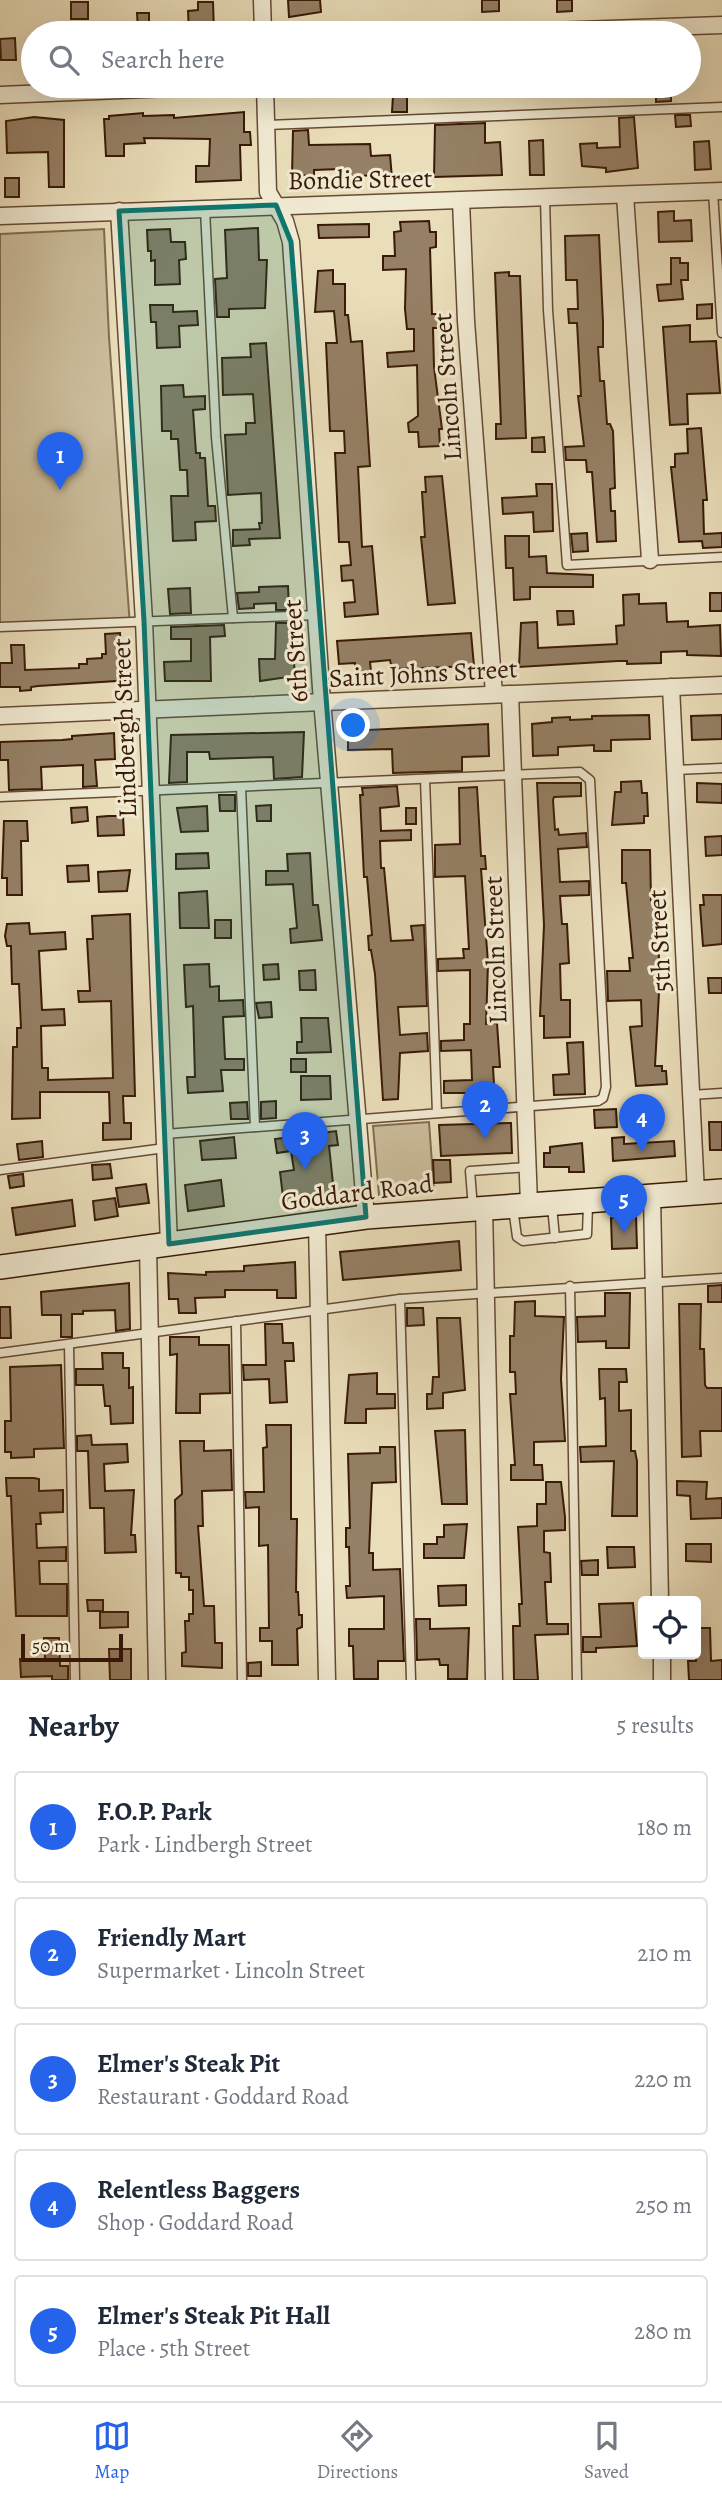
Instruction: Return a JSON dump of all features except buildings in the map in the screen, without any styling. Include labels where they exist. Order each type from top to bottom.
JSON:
[{"type":"street","points":[[262,0],[263,21]]},
{"type":"street","points":[[701,26],[722,25]]},
{"type":"street","points":[[0,95],[21,94]]},
{"type":"street","name":"6th Street","points":[[266,98],[268,192],[285,221],[291,242],[323,702],[366,1217]]},
{"type":"street","name":"Bondie Street","points":[[0,216],[718,191]]},
{"type":"street","points":[[625,195],[650,561]]},
{"type":"street","name":"Lincoln Street","points":[[461,201],[466,321],[502,694],[513,775],[531,1204]]},
{"type":"street","name":"Lindbergh Street","points":[[119,211],[144,621],[165,1141],[151,1333],[157,1680]]},
{"type":"street","name":"Saint Johns Street","points":[[0,716],[722,685]]},
{"type":"street","name":"5th Street","points":[[671,687],[696,1193]]},
{"type":"street","name":"Goddard Road","points":[[0,1267],[366,1217],[722,1191]]},
{"type":"street","points":[[652,1195],[660,1596]]},
{"type":"street","points":[[478,1207],[486,1292],[494,1680]]},
{"type":"street","points":[[317,1224],[327,1680]]},
{"type":"street","points":[[662,1659],[662,1680]]},
{"type":"lane","points":[[267,125],[722,107]]},
{"type":"lane","points":[[718,191],[722,333]]},
{"type":"lane","points":[[545,198],[548,310],[567,565],[722,557]]},
{"type":"lane","points":[[204,207],[216,437],[233,618]]},
{"type":"lane","points":[[0,627],[317,615]]},
{"type":"lane","points":[[675,770],[722,768]]},
{"type":"lane","points":[[0,797],[580,772],[590,780],[606,1087],[606,1093],[598,1101],[255,1127],[0,1170]]},
{"type":"lane","points":[[425,779],[437,1113]]},
{"type":"lane","points":[[242,787],[255,1127]]},
{"type":"lane","points":[[691,1095],[722,1093]]},
{"type":"lane","points":[[478,1207],[470,1171],[528,1167]]},
{"type":"lane","points":[[531,1204],[519,1240],[587,1234],[588,1200]]},
{"type":"lane","points":[[531,1204],[555,1238]]},
{"type":"lane","points":[[0,1353],[400,1299],[722,1278]]},
{"type":"lane","points":[[570,1286],[577,1680]]},
{"type":"lane","points":[[400,1299],[411,1680]]},
{"type":"lane","points":[[236,1321],[242,1680]]},
{"type":"lane","points":[[69,1345],[75,1680]]},
{"type":"highlighted area","points":[[276,205],[291,242],[366,1217],[169,1244],[144,621],[119,211]]},
{"type":"shaded area","points":[[104,229],[130,626],[0,631],[0,234]]},
{"type":"shaded area","points":[[429,1122],[434,1191],[379,1195],[373,1126]]},
{"type":"place","name":"F.O.P. Park","points":[[60,490]]},
{"type":"place","name":"Friendly Mart","points":[[485,1139]]},
{"type":"place","name":"Relentless Baggers","points":[[642,1152]]},
{"type":"place","name":"Elmer's Steak Pit","points":[[305,1170]]},
{"type":"place","name":"Elmer's Steak Pit Hall","points":[[624,1233]]}]
